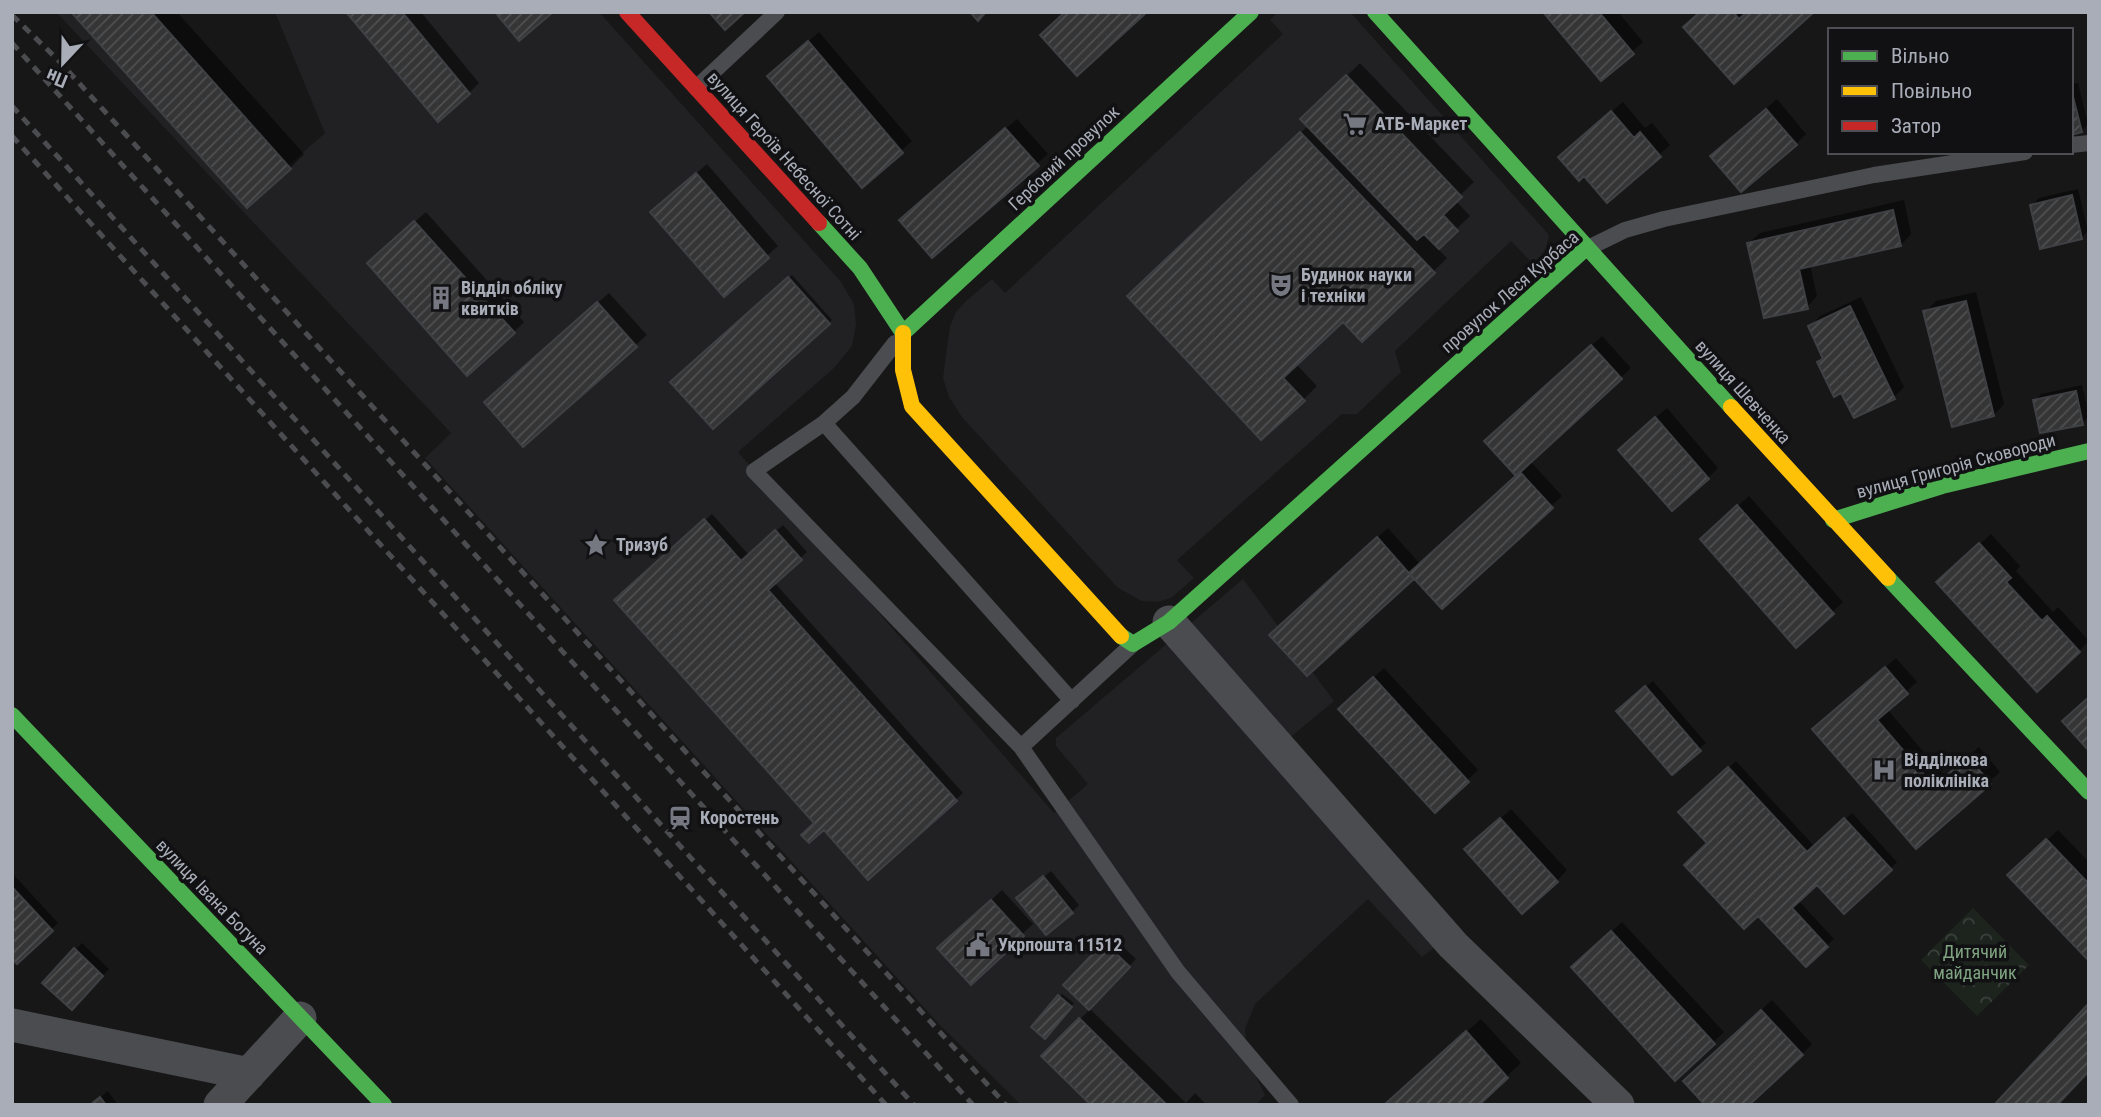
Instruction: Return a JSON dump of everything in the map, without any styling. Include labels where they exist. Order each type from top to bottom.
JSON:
[{"type":"street","name":"вулиця Героїв Небесної Сотні","points":[[627,12],[860,268],[903,332]]},
{"type":"street","name":"Гербовий провулок","points":[[903,332],[1251,12]]},
{"type":"street","name":"вулиця Шевченка","points":[[1375,12],[1833,520],[2089,792]]},
{"type":"street","name":"провулок Леся Курбаса","points":[[1133,644],[1160,628],[1586,249]]},
{"type":"street","points":[[903,332],[903,380],[912,406],[1122,637],[1133,644]]},
{"type":"street","name":"вулиця Григорія Сковороди","points":[[1833,520],[1942,486],[2089,451]]},
{"type":"street","points":[[1160,628],[1453,946],[1618,1105]]},
{"type":"street","name":"вулиця Івана Богуна","points":[[12,715],[384,1105]]},
{"type":"street","points":[[220,1105],[300,1018]]},
{"type":"street","points":[[12,1026],[249,1074]]},
{"type":"lane","points":[[696,88],[777,12]]},
{"type":"lane","name":"провулок Леся Курбаса","points":[[1586,249],[1625,230],[1664,219],[1874,175],[2012,154]]},
{"type":"lane","points":[[903,332],[853,397],[824,423],[754,471],[1021,747],[1178,972],[1291,1105]]},
{"type":"lane","points":[[824,423],[1072,701]]},
{"type":"lane","points":[[1021,747],[1133,644]]},
{"type":"shaded area","points":[[56,12],[136,12],[284,169],[325,133],[275,12],[599,12],[841,282],[854,304],[856,325],[852,346],[834,368],[738,452],[1054,813],[1088,784],[1056,746],[1056,738],[1243,579],[1334,701],[1282,744],[1446,939],[1422,957],[1368,899],[1255,1004],[1245,1029],[1248,1060],[1265,1095],[1256,1105],[1021,1105],[939,1024],[425,458],[451,433]]},
{"type":"shaded area","points":[[1278,12],[1350,12],[1549,235],[1546,248],[1535,266],[1511,241],[1395,351],[1401,372],[1357,414],[1342,414],[1177,560],[1194,578],[1171,598],[1157,602],[1142,601],[1118,588],[962,417],[949,397],[943,378],[950,326],[956,312],[992,279],[1005,293],[1283,34],[1270,20]]},
{"type":"green space","name":"Дитячий майданчик","points":[[1973,908],[2029,965],[1977,1016],[1921,960]]},
{"type":"building","points":[[71,12],[151,12],[291,169],[247,208]]},
{"type":"building","points":[[346,12],[402,12],[470,94],[438,122]]},
{"type":"building","points":[[495,12],[551,12],[552,13],[519,41]]},
{"type":"building","points":[[709,12],[745,12],[725,30]]},
{"type":"building","points":[[970,12],[986,12],[978,21]]},
{"type":"building","points":[[1065,12],[1147,12],[1077,76],[1040,35]]},
{"type":"building","points":[[1543,12],[1599,12],[1634,54],[1601,81]]},
{"type":"building","points":[[1700,12],[1733,12],[1739,19],[1747,12],[1814,12],[1734,84],[1683,27]]},
{"type":"building","points":[[808,41],[903,153],[862,188],[767,76]]},
{"type":"building","points":[[1346,75],[1462,197],[1443,215],[1458,231],[1439,249],[1424,234],[1417,240],[1300,119]]},
{"type":"building","points":[[2073,97],[2082,132],[2073,134]]},
{"type":"building","points":[[1766,109],[1797,145],[1741,192],[1710,156]]},
{"type":"building","points":[[1611,111],[1634,138],[1640,132],[1661,157],[1607,203],[1584,176],[1579,181],[1558,157]]},
{"type":"building","points":[[1005,128],[1039,166],[932,258],[899,220]]},
{"type":"building","name":"Будинок науки і техніки","points":[[1300,132],[1435,273],[1362,342],[1343,322],[1283,378],[1305,401],[1261,440],[1127,296]]},
{"type":"building","points":[[696,173],[769,258],[724,297],[650,212]]},
{"type":"building","points":[[2072,195],[2082,239],[2040,249],[2030,205]]},
{"type":"building","points":[[1893,210],[1901,246],[1799,269],[1808,309],[1764,318],[1747,243]]},
{"type":"building","name":"Відділ обліку квитків","points":[[414,221],[515,333],[467,376],[367,263]]},
{"type":"building","points":[[788,277],[830,324],[713,429],[670,382]]},
{"type":"building","points":[[1966,301],[1994,416],[1952,427],[1923,311]]},
{"type":"building","points":[[597,302],[637,347],[523,447],[484,402]]},
{"type":"building","points":[[1850,306],[1895,399],[1854,418],[1841,393],[1834,397],[1817,362],[1823,359],[1808,326]]},
{"type":"building","points":[[1591,345],[1622,379],[1516,476],[1484,441]]},
{"type":"building","points":[[2076,391],[2083,425],[2040,433],[2033,400]]},
{"type":"building","points":[[1655,417],[1709,479],[1672,511],[1618,450]]},
{"type":"building","points":[[1520,472],[1553,508],[1442,609],[1409,573]]},
{"type":"building","points":[[1737,505],[1834,614],[1796,648],[1700,539]]},
{"type":"building","points":[[704,519],[741,561],[775,530],[802,560],[768,590],[957,801],[868,880],[824,830],[809,843],[801,835],[814,823],[614,600]]},
{"type":"building","points":[[1377,537],[1414,579],[1307,676],[1269,635]]},
{"type":"building","points":[[1979,543],[2011,578],[2006,582],[2042,621],[2047,616],[2080,652],[2037,692],[1936,582]]},
{"type":"building","name":"Відділкова поліклініка","points":[[1885,667],[1908,694],[1877,720],[1934,786],[1968,757],[1991,784],[1916,849],[1812,729]]},
{"type":"building","points":[[1373,677],[1469,782],[1435,813],[1338,709]]},
{"type":"building","points":[[1645,686],[1701,751],[1672,775],[1616,711]]},
{"type":"building","points":[[2089,697],[2089,751],[2062,721]]},
{"type":"building","points":[[1728,767],[1807,852],[1844,818],[1892,870],[1844,914],[1817,885],[1792,908],[1828,947],[1806,967],[1758,916],[1744,929],[1684,865],[1707,843],[1678,812]]},
{"type":"building","points":[[1500,818],[1558,882],[1522,914],[1464,849]]},
{"type":"building","points":[[2046,839],[2089,884],[2089,961],[2007,875]]},
{"type":"building","points":[[1043,876],[1073,913],[1046,935],[1016,898]]},
{"type":"building","points":[[12,887],[53,931],[17,964],[12,959]]},
{"type":"building","points":[[991,900],[1024,936],[971,985],[937,948]]},
{"type":"building","points":[[1611,931],[1715,1044],[1675,1081],[1571,967]]},
{"type":"building","points":[[1104,942],[1130,967],[1089,1010],[1063,985]]},
{"type":"building","points":[[74,948],[103,976],[72,1010],[42,983]]},
{"type":"building","points":[[1058,995],[1072,1007],[1045,1039],[1031,1027]]},
{"type":"building","points":[[2089,1003],[2089,1071],[2057,1105],[1994,1105]]},
{"type":"building","points":[[1761,1010],[1803,1055],[1749,1105],[1705,1105],[1683,1081]]},
{"type":"building","points":[[1079,1018],[1167,1105],[1091,1105],[1041,1056]]},
{"type":"building","points":[[1466,1031],[1508,1078],[1479,1105],[1384,1105]]},
{"type":"building","points":[[100,1097],[106,1105],[90,1105]]},
{"type":"railway","points":[[12,15],[59,61],[1006,1105]]},
{"type":"railway","points":[[12,43],[973,1105]]},
{"type":"railway","points":[[12,106],[914,1105]]},
{"type":"railway","points":[[12,136],[886,1105]]},
{"type":"traffic: fast","points":[[903,333],[1251,12]]},
{"type":"traffic: fast","points":[[1375,12],[1731,407]]},
{"type":"traffic: fast","points":[[819,223],[860,268],[903,333]]},
{"type":"traffic: fast","points":[[1121,636],[1133,644],[1169,622],[1585,249]]},
{"type":"traffic: fast","points":[[1833,520],[1942,486],[2089,451]]},
{"type":"traffic: fast","points":[[1888,578],[2089,792]]},
{"type":"traffic: fast","points":[[12,715],[384,1105]]},
{"type":"traffic: slow","points":[[903,333],[903,370],[912,406],[1121,636]]},
{"type":"traffic: slow","points":[[1731,407],[1888,578]]},
{"type":"traffic: jam","points":[[627,12],[819,223]]},
{"type":"place","name":"АТБ-Маркет","points":[[1355,124]]},
{"type":"place","name":"Будинок науки і техніки","points":[[1281,285]]},
{"type":"place","name":"Відділ обліку квитків","points":[[441,298]]},
{"type":"place","name":"Тризуб","points":[[596,545]]},
{"type":"place","name":"Відділкова поліклініка","points":[[1884,770]]},
{"type":"place","name":"Коростень","points":[[680,818]]},
{"type":"place","name":"Укрпошта 11512","points":[[978,945]]}]
